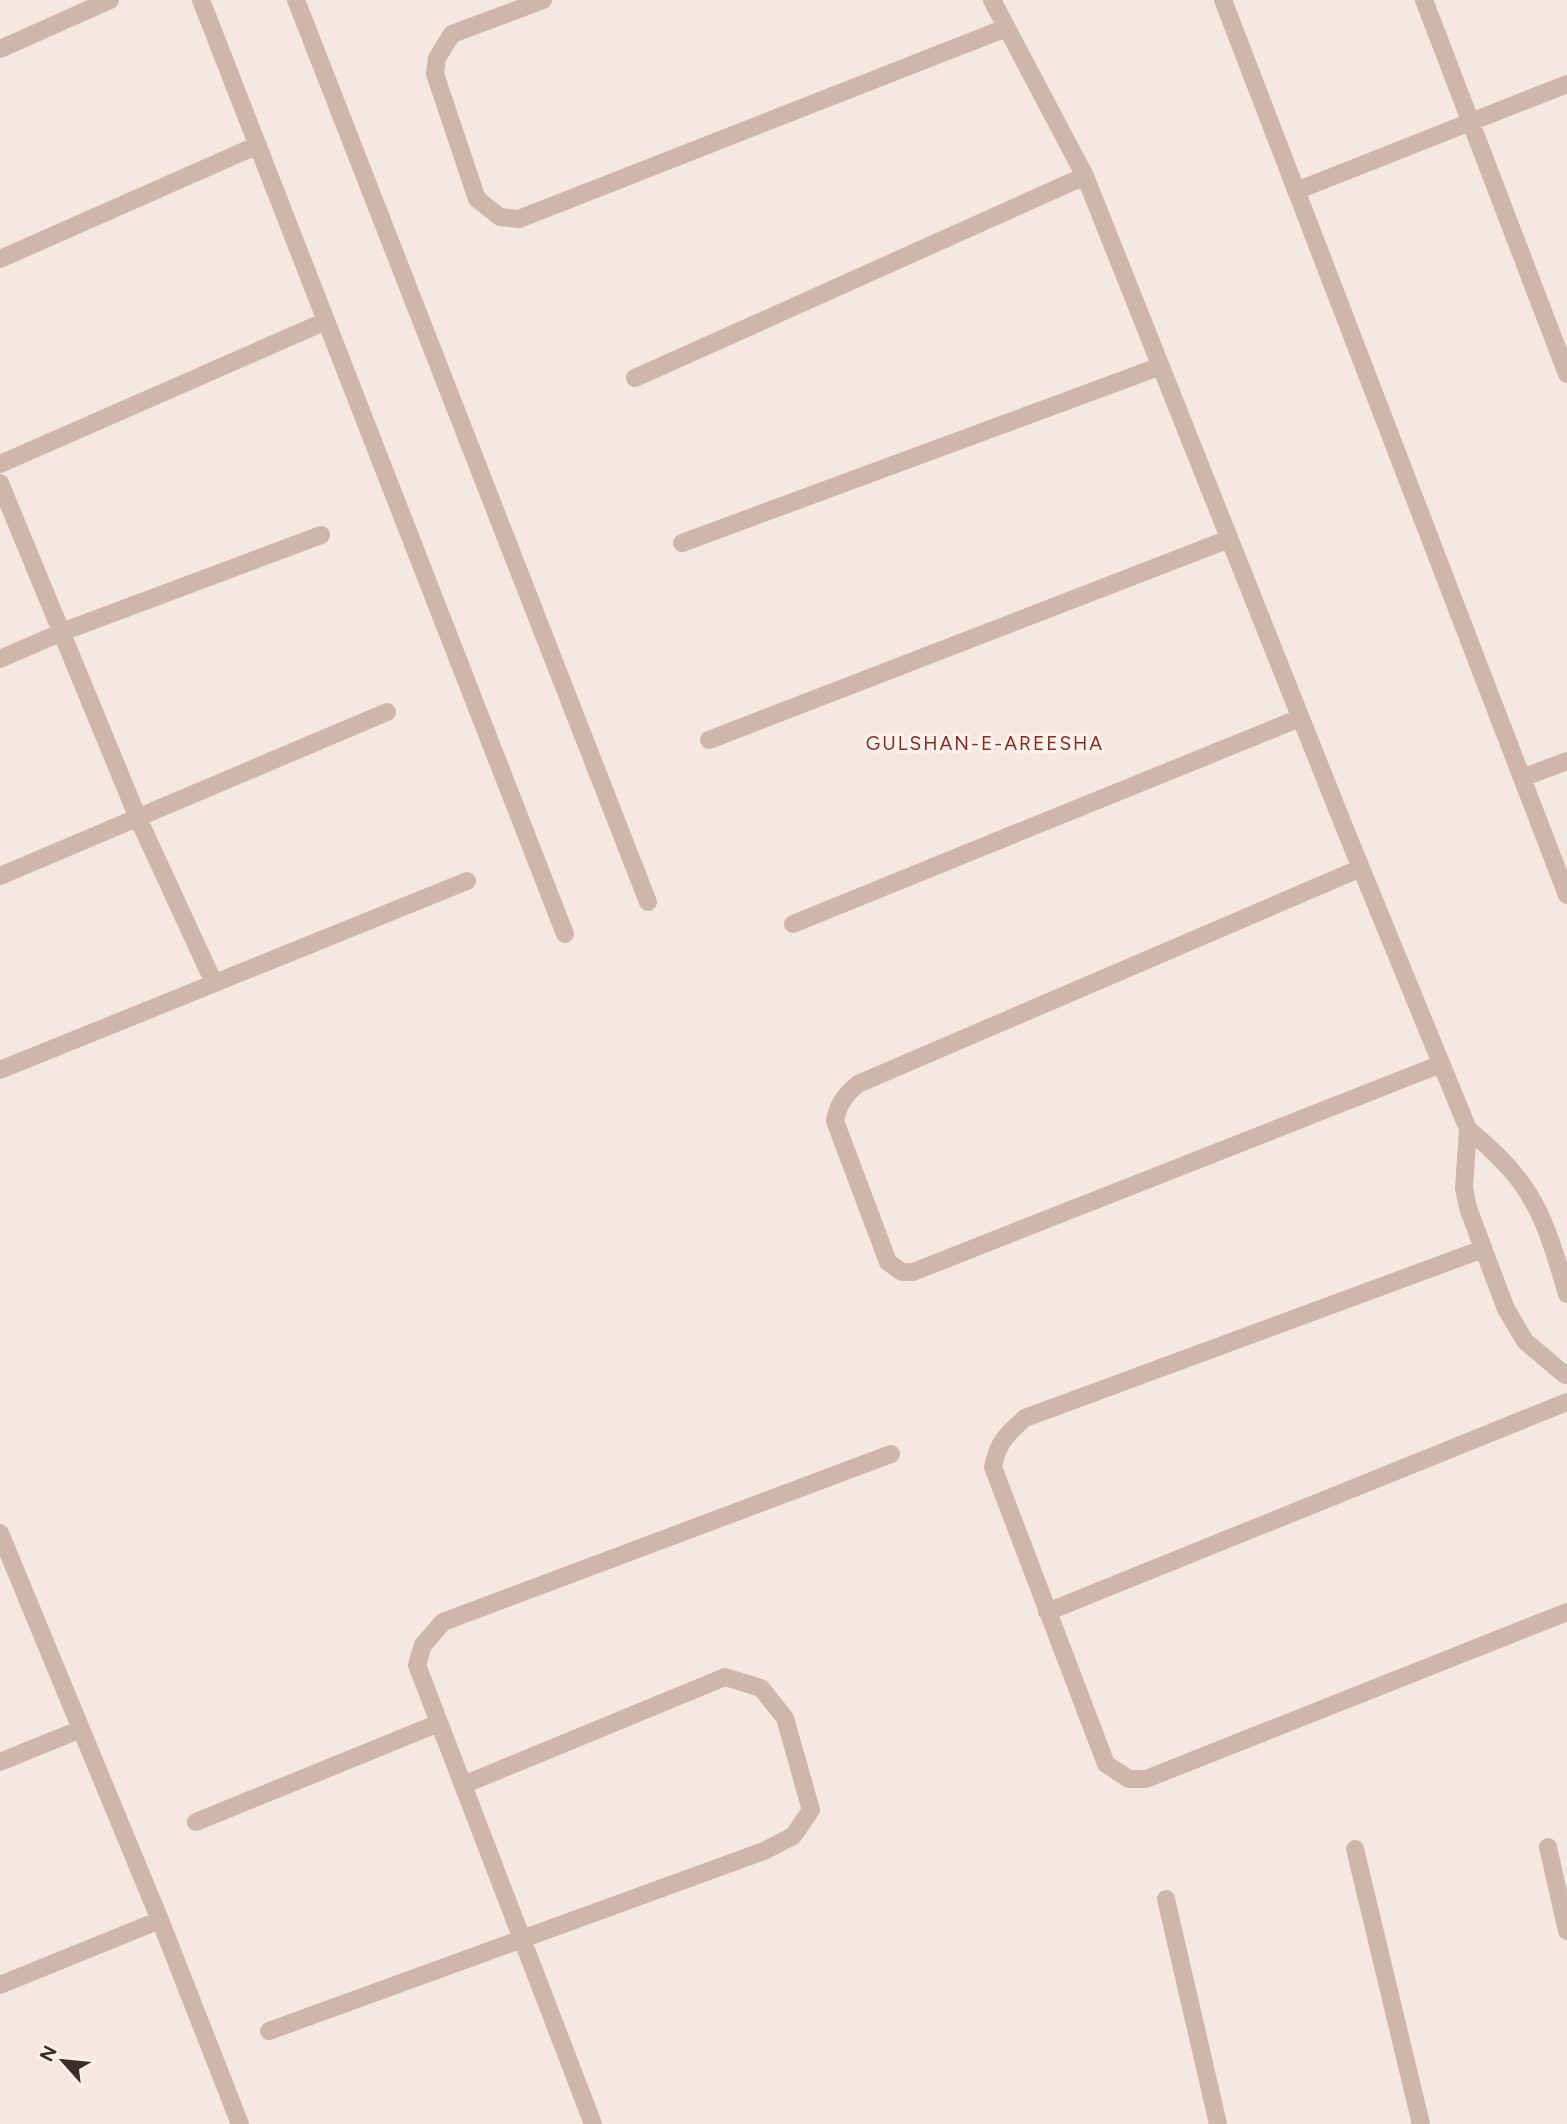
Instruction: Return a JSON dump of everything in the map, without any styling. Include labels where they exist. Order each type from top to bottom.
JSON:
[{"type":"street","points":[[0,49],[110,0]]},
{"type":"street","points":[[201,0],[565,934]]},
{"type":"street","points":[[296,0],[648,902]]},
{"type":"street","points":[[543,0],[452,34],[442,46],[437,58],[435,74],[477,199],[500,217],[519,219],[1006,28]]},
{"type":"street","points":[[992,0],[1085,176],[1300,718],[1468,1129],[1464,1188],[1468,1208],[1515,1327],[1525,1341],[1566,1374]]},
{"type":"street","points":[[1223,0],[1567,895]]},
{"type":"street","points":[[1424,0],[1567,374]]},
{"type":"street","points":[[1296,191],[1567,84]]},
{"type":"street","points":[[0,259],[258,145]]},
{"type":"street","points":[[635,378],[1085,176]]},
{"type":"street","points":[[0,464],[326,321]]},
{"type":"street","points":[[682,543],[1161,366]]},
{"type":"street","points":[[0,483],[138,818],[214,983]]},
{"type":"street","points":[[0,659],[62,632],[321,535]]},
{"type":"street","points":[[709,740],[1229,539]]},
{"type":"street","points":[[0,876],[387,712]]},
{"type":"street","points":[[793,924],[1300,718]]},
{"type":"street","points":[[1522,778],[1567,761]]},
{"type":"street","points":[[1361,868],[858,1084],[837,1108],[835,1121],[888,1262],[902,1272],[913,1272],[1441,1064]]},
{"type":"street","points":[[0,1070],[467,881]]},
{"type":"street","points":[[1468,1129],[1489,1147],[1523,1185],[1550,1241],[1567,1294]]},
{"type":"street","points":[[1483,1249],[1025,1418],[1003,1437],[993,1467],[1106,1764],[1129,1779],[1146,1779],[1567,1612]]},
{"type":"street","points":[[1047,1612],[1567,1402]]},
{"type":"street","points":[[593,2124],[417,1665],[423,1645],[443,1622],[891,1454]]},
{"type":"street","points":[[0,1533],[6,1562],[81,1729],[240,2124]]},
{"type":"street","points":[[269,2031],[765,1851],[793,1836],[811,1810],[785,1718],[761,1688],[725,1677],[463,1786]]},
{"type":"street","points":[[196,1822],[439,1723]]},
{"type":"street","points":[[0,1762],[81,1729]]},
{"type":"street","points":[[1548,1847],[1567,1931]]},
{"type":"street","points":[[1355,1849],[1421,2124]]},
{"type":"street","points":[[1166,1899],[1218,2124]]},
{"type":"street","points":[[0,1985],[160,1920]]},
{"type":"district","name":"GULSHAN-E-AREESHA","points":[[985,743]]}]
